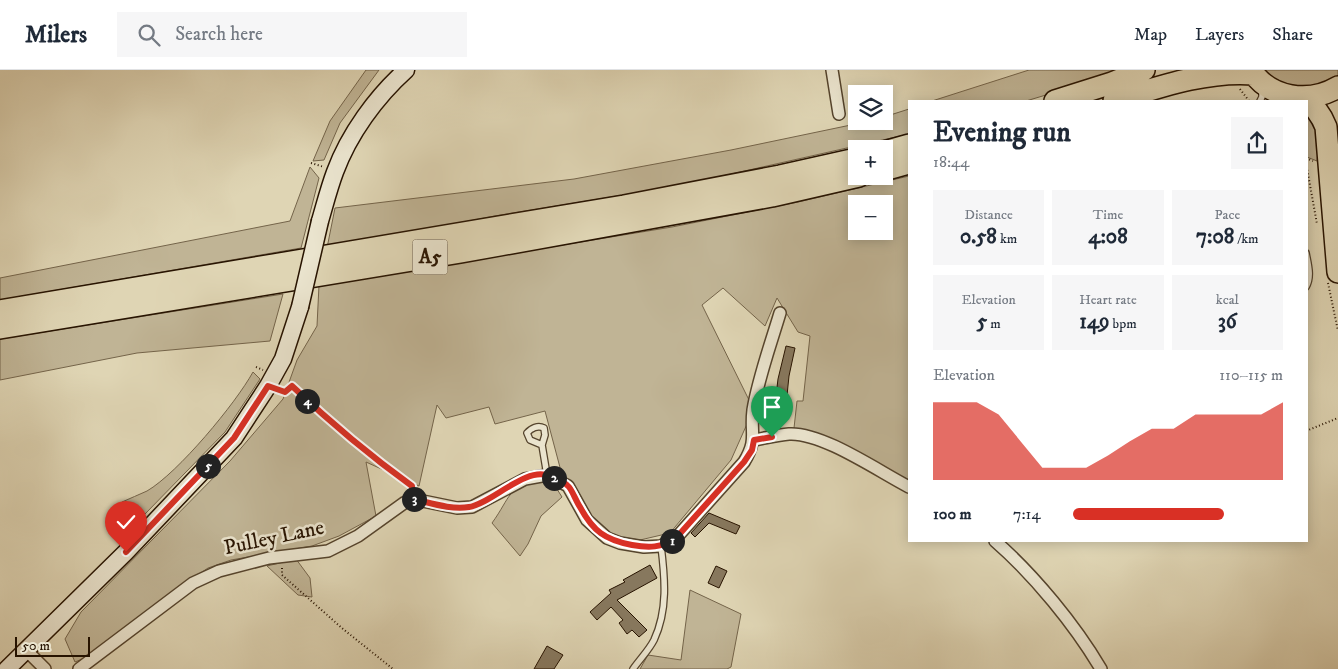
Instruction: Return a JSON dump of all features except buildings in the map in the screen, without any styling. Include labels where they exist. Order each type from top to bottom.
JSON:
[{"type":"highway","points":[[1058,100],[1112,83],[1144,70]]},
{"type":"highway","points":[[1117,100],[1184,79],[1238,72],[1294,99],[1326,93],[1338,87]]},
{"type":"highway","points":[[1308,106],[1318,111],[1326,127],[1338,272]]},
{"type":"highway","points":[[893,149],[908,145]]},
{"type":"highway","name":"A5","points":[[0,311],[624,206],[848,161]]},
{"type":"highway","points":[[893,167],[908,163]]},
{"type":"highway","name":"A5","points":[[0,328],[461,252],[772,196],[848,179]]},
{"type":"street","points":[[7,669],[126,552],[234,438],[283,359],[300,307],[320,220],[336,171],[349,143],[368,113],[390,84],[406,70]]},
{"type":"street","points":[[832,70],[839,114]]},
{"type":"street","points":[[413,494],[457,508],[472,507],[525,479],[547,475],[568,486],[587,520],[607,538],[644,547],[661,546],[676,538],[744,462],[752,450],[754,440],[753,410],[780,313]]},
{"type":"street","points":[[754,440],[790,434],[807,436],[824,442],[908,486]]},
{"type":"street","name":"Pulley Lane","points":[[79,669],[193,583],[219,572],[282,556],[328,551],[358,536],[404,503],[413,494]]},
{"type":"street","points":[[996,542],[1015,558],[1084,640],[1101,669]]},
{"type":"street","points":[[26,650],[45,669]]},
{"type":"lane","points":[[1308,266],[1308,284]]},
{"type":"lane","points":[[542,445],[547,475]]},
{"type":"lane","points":[[634,669],[653,640],[662,615],[666,583],[661,546]]},
{"type":"path","points":[[1308,159],[1316,162]]},
{"type":"path","points":[[268,386],[285,392],[292,386],[332,425],[412,486],[413,494]]},
{"type":"path","points":[[1308,429],[1338,418]]},
{"type":"path","points":[[282,556],[282,575],[343,629],[393,669]]},
{"type":"shaded area","points":[[366,70],[379,70],[340,123],[324,160],[313,161],[330,121]]},
{"type":"shaded area","points":[[1029,70],[1116,70],[1099,79],[1029,100],[935,100]]},
{"type":"shaded area","points":[[1264,70],[1338,70],[1338,76],[1320,84],[1300,86],[1290,85],[1272,77]]},
{"type":"shaded area","points":[[908,109],[908,134],[882,140],[848,140],[848,148],[678,186],[495,216],[327,248],[335,208],[574,179],[731,150],[848,126],[848,130],[893,130],[893,114]]},
{"type":"shaded area","points":[[1308,116],[1318,136],[1317,161],[1308,157]]},
{"type":"shaded area","points":[[310,167],[319,178],[301,248],[0,300],[0,278],[290,221]]},
{"type":"shaded area","points":[[908,176],[908,480],[831,442],[794,428],[797,401],[803,401],[810,336],[798,332],[777,298],[765,326],[723,288],[702,305],[749,400],[747,424],[731,460],[670,533],[640,540],[620,537],[605,530],[589,513],[580,495],[562,475],[545,411],[495,424],[489,407],[446,418],[437,405],[419,486],[366,462],[376,516],[339,536],[312,546],[231,560],[208,568],[168,595],[92,655],[75,662],[65,639],[81,612],[230,461],[283,399],[297,360],[317,326],[319,285],[672,227],[798,202],[871,185],[893,185],[893,180]]},
{"type":"shaded area","points":[[283,294],[270,341],[137,353],[0,380],[0,339]]},
{"type":"shaded area","points":[[253,372],[260,379],[225,432],[145,514],[111,529],[122,502],[147,491],[160,482],[190,454],[234,401]]},
{"type":"shaded area","points":[[543,480],[555,486],[562,497],[541,516],[528,544],[520,556],[492,523],[507,499],[516,489],[531,482]]},
{"type":"shaded area","points":[[296,559],[310,578],[312,597],[298,595],[267,566]]},
{"type":"shaded area","points":[[690,590],[741,614],[731,667],[727,669],[640,669],[648,655],[681,660]]},
{"type":"route","points":[[126,552],[234,438],[268,386],[285,392],[292,386],[332,425],[412,486],[413,499],[457,508],[472,507],[525,479],[547,475],[568,486],[587,520],[597,531],[607,538],[644,547],[661,546],[676,538],[744,462],[752,450],[754,440],[772,437]]}]
